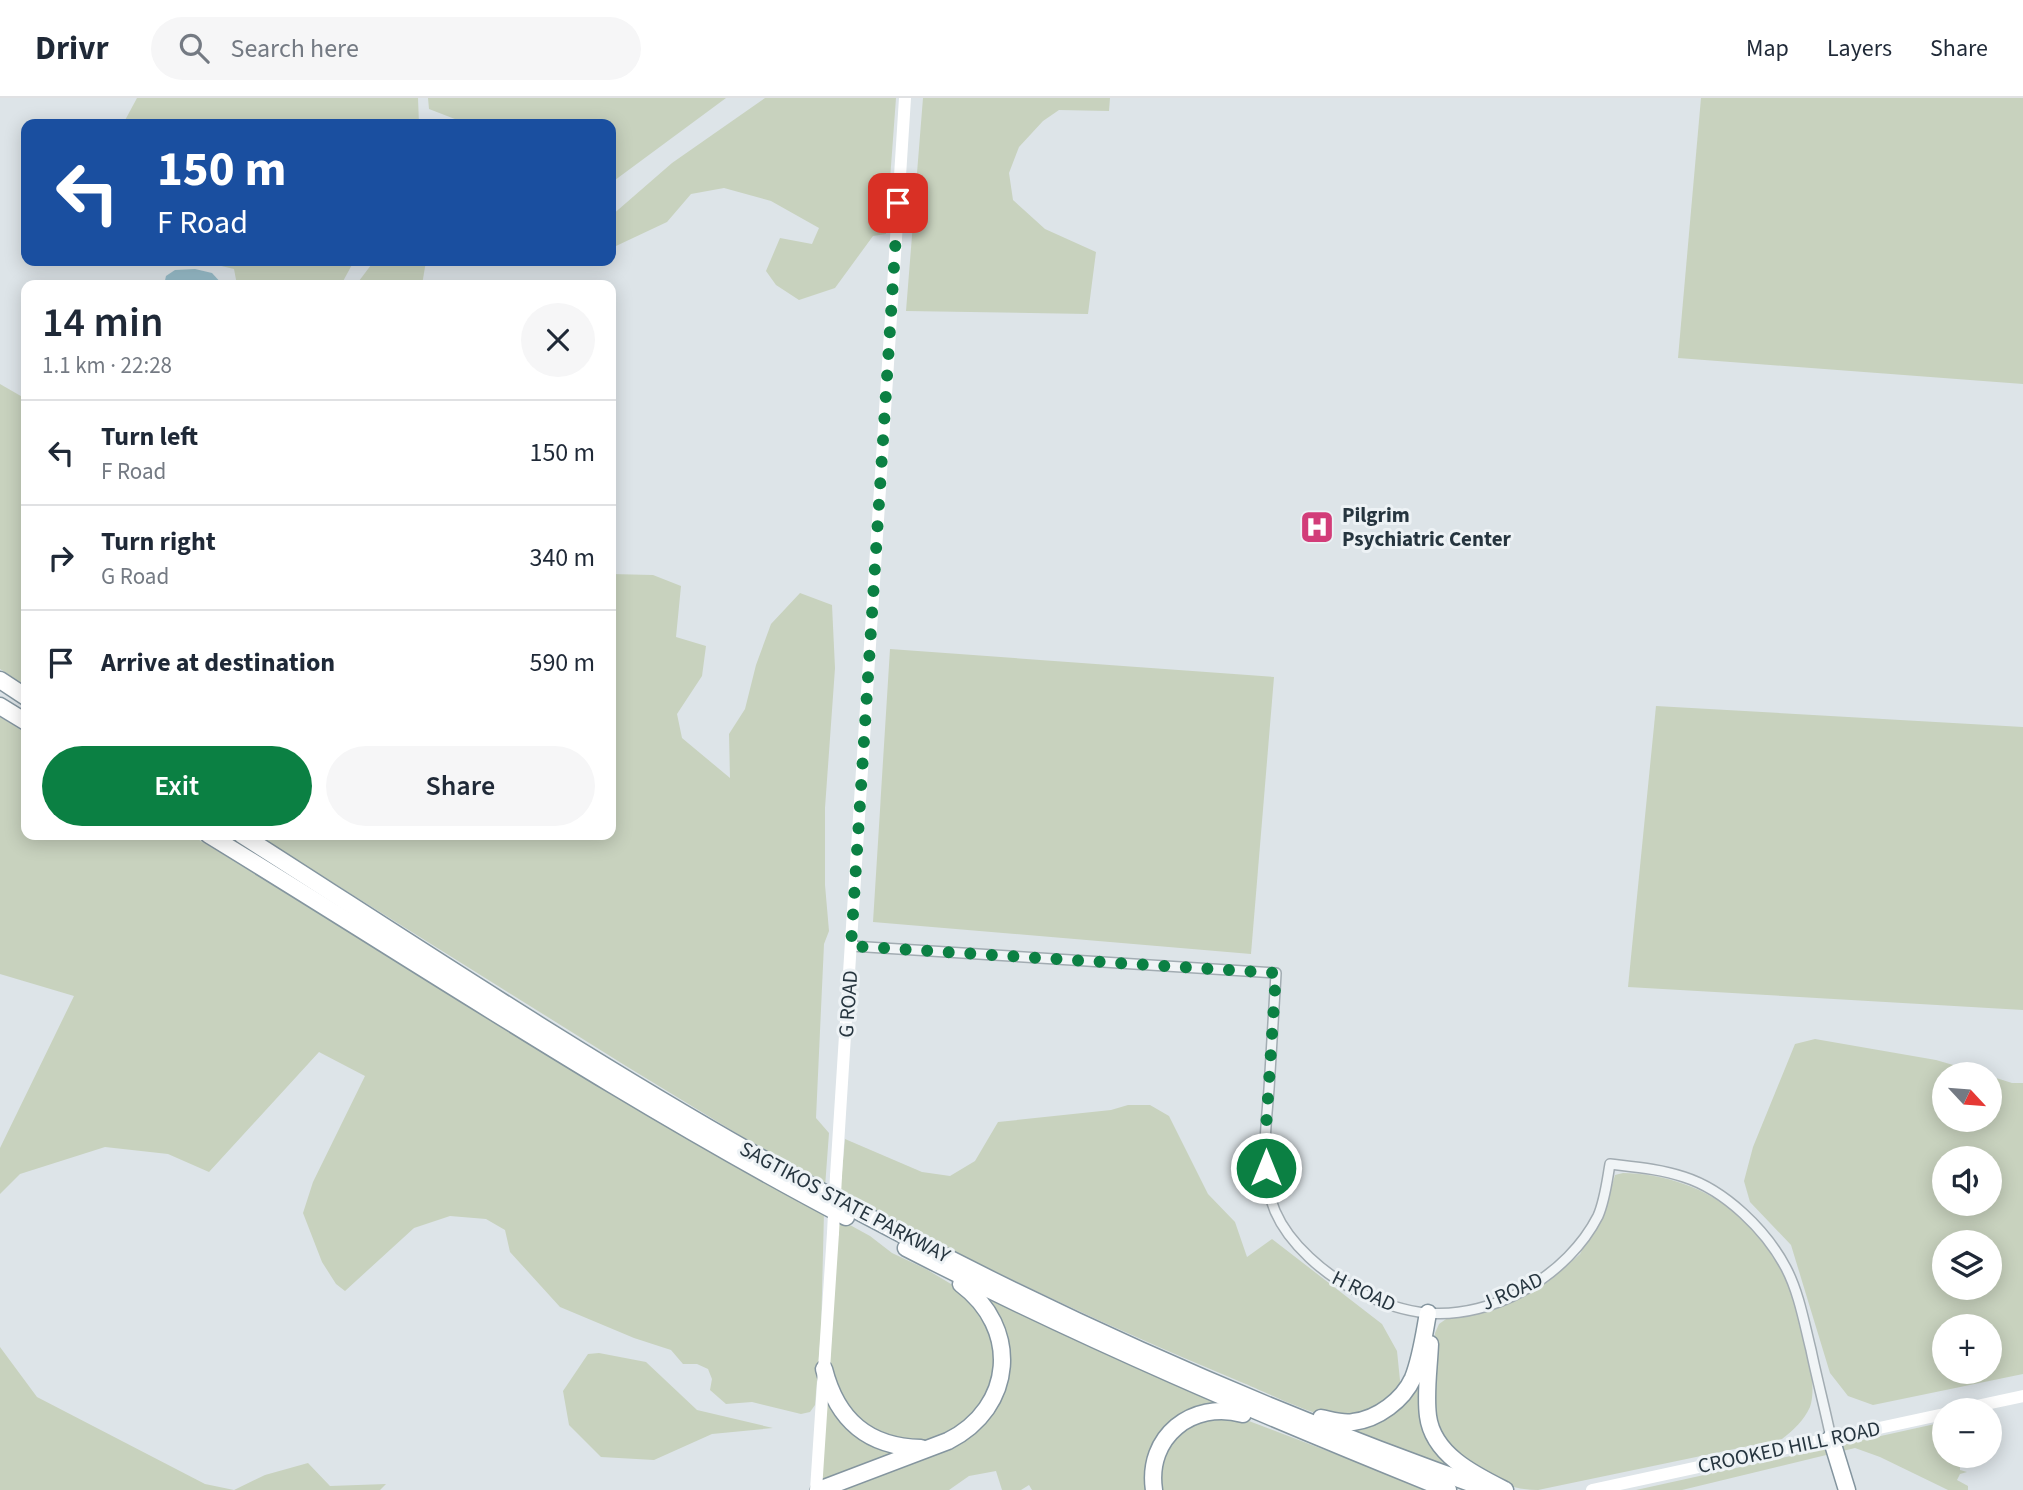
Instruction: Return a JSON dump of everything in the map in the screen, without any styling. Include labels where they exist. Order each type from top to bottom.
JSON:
[{"type":"highway","points":[[0,680],[21,694]]},
{"type":"highway","points":[[0,706],[21,719]]},
{"type":"highway","name":"SAGTIKOS STATE PARKWAY","points":[[217,840],[706,1140],[815,1201],[1016,1304],[1143,1363],[1448,1490]]},
{"type":"highway","name":"SAGTIKOS STATE PARKWAY","points":[[250,840],[613,1070],[860,1212],[1002,1284],[1212,1381],[1396,1456],[1490,1490]]},
{"type":"highway","points":[[818,1490],[958,1436],[983,1413],[996,1392],[1002,1356],[999,1334],[986,1308],[973,1293],[931,1261]]},
{"type":"highway","points":[[1212,1381],[1322,1418],[1352,1423],[1366,1419],[1393,1404],[1412,1380],[1428,1313]]},
{"type":"highway","points":[[1428,1313],[1428,1418],[1433,1432],[1442,1446],[1459,1463],[1505,1490]]},
{"type":"highway","points":[[824,1369],[833,1396],[843,1413],[858,1428],[891,1445],[927,1449]]},
{"type":"highway","points":[[1154,1490],[1155,1463],[1163,1444],[1182,1422],[1199,1414],[1216,1410],[1233,1411],[1312,1435]]},
{"type":"highway","points":[[1831,1438],[1847,1490]]},
{"type":"street","name":"G ROAD","points":[[818,1490],[905,98]]},
{"type":"street","name":"H ROAD","points":[[851,946],[1276,973],[1265,1144],[1269,1192],[1275,1212],[1299,1246],[1330,1276],[1382,1302],[1404,1310],[1428,1313]]},
{"type":"street","name":"J ROAD","points":[[1428,1313],[1451,1313],[1498,1301],[1520,1293],[1560,1267],[1573,1253],[1598,1215],[1610,1164],[1647,1168],[1686,1178],[1742,1213],[1786,1267],[1798,1297],[1831,1438]]},
{"type":"street","points":[[2002,1401],[2023,1396]]},
{"type":"street","name":"CROOKED HILL ROAD","points":[[1592,1490],[1932,1417]]},
{"type":"green space","points":[[137,98],[418,98],[419,119],[126,119]]},
{"type":"green space","points":[[428,98],[726,98],[616,179],[616,119],[455,119],[429,109]]},
{"type":"green space","points":[[765,98],[896,98],[886,234],[873,236],[835,288],[799,300],[776,285],[766,271],[780,238],[812,244],[819,228],[771,201],[724,188],[691,194],[667,222],[616,246],[616,212],[672,163]]},
{"type":"green space","points":[[923,98],[1110,98],[1109,111],[1059,110],[1043,121],[1019,147],[1009,173],[1013,200],[1045,229],[1096,252],[1088,314],[906,311]]},
{"type":"green space","points":[[1701,98],[2023,98],[2023,384],[1678,358]]},
{"type":"green space","points":[[221,266],[351,266],[344,280],[236,280],[234,269]]},
{"type":"green space","points":[[370,266],[425,266],[423,280],[360,280]]},
{"type":"green space","points":[[0,384],[21,396],[21,683],[0,669]]},
{"type":"green space","points":[[616,574],[653,575],[681,586],[676,637],[706,646],[702,676],[677,714],[682,738],[730,778],[729,734],[745,709],[756,665],[771,624],[800,593],[832,605],[835,668],[825,808],[825,885],[829,931],[824,944],[816,1118],[829,1133],[825,1187],[265,840],[616,840]]},
{"type":"green space","points":[[890,649],[1274,677],[1251,954],[873,922]]},
{"type":"green space","points":[[1656,706],[2023,727],[2023,1010],[1628,987]]},
{"type":"green space","points":[[0,717],[21,730],[21,840],[199,840],[433,981],[574,1071],[799,1198],[798,1202],[824,1212],[821,1332],[815,1405],[810,1412],[801,1414],[752,1402],[726,1404],[710,1390],[712,1379],[708,1369],[697,1364],[683,1364],[671,1350],[634,1338],[560,1307],[510,1252],[505,1230],[486,1219],[450,1216],[414,1228],[345,1291],[336,1284],[322,1262],[303,1213],[313,1182],[365,1076],[319,1052],[209,1172],[168,1154],[105,1147],[20,1174],[0,1194],[0,1148],[74,996],[0,974]]},
{"type":"green space","points":[[1815,1039],[1943,1062],[1932,1062],[1932,1132],[2002,1132],[2002,1080],[2023,1083],[2023,1374],[2002,1378],[2002,1314],[1932,1314],[1932,1384],[1975,1384],[1873,1405],[1848,1396],[1830,1373],[1791,1245],[1750,1202],[1744,1181],[1753,1147],[1795,1044]]},
{"type":"green space","points":[[1128,1105],[1150,1105],[1169,1116],[1208,1194],[1235,1222],[1247,1257],[1272,1239],[1382,1324],[1397,1351],[1401,1390],[1381,1406],[1359,1417],[1332,1418],[1291,1404],[1089,1316],[840,1194],[845,1139],[922,1172],[950,1176],[975,1161],[998,1122],[1111,1110]]},
{"type":"green space","points":[[1623,1173],[1668,1179],[1698,1190],[1725,1205],[1766,1244],[1790,1287],[1800,1317],[1811,1366],[1810,1407],[1798,1425],[1782,1439],[1538,1490],[1516,1488],[1483,1473],[1463,1459],[1448,1445],[1439,1429],[1432,1395],[1435,1333],[1439,1324],[1449,1317],[1514,1300],[1548,1282],[1580,1254],[1605,1209],[1615,1175]]},
{"type":"green space","points":[[839,1219],[870,1236],[892,1253],[961,1290],[982,1310],[996,1350],[988,1395],[961,1426],[927,1442],[889,1440],[863,1427],[831,1383]]},
{"type":"green space","points":[[985,1296],[1226,1404],[1177,1418],[1148,1490],[1032,1490],[1029,1485],[1021,1490],[1002,1490],[996,1471],[969,1476],[949,1490],[830,1490],[969,1433],[1004,1379]]},
{"type":"green space","points":[[0,1347],[37,1397],[205,1484],[234,1490],[0,1490]]},
{"type":"green space","points":[[599,1353],[646,1362],[697,1410],[773,1428],[712,1434],[654,1460],[601,1457],[569,1425],[563,1391],[588,1354]]},
{"type":"green space","points":[[1420,1374],[1421,1398],[1460,1472],[1335,1426],[1375,1423]]},
{"type":"green space","points":[[826,1399],[900,1451],[821,1483]]},
{"type":"green space","points":[[1212,1415],[1241,1418],[1430,1490],[1159,1490],[1160,1463],[1166,1445],[1185,1425]]},
{"type":"green space","points":[[1932,1425],[1932,1468],[1960,1468],[1967,1472],[1960,1474],[1957,1480],[1968,1486],[1968,1490],[1948,1490],[1855,1448],[1682,1490],[1636,1490]]},
{"type":"green space","points":[[308,1463],[330,1486],[386,1484],[380,1490],[234,1490],[265,1475]]},
{"type":"water","points":[[195,269],[212,273],[218,280],[165,280],[166,276],[175,270]]},
{"type":"place","name":"Pilgrim Psychiatric Center","points":[[1317,527]]},
{"type":"route","points":[[898,203],[851,946],[1276,973],[1265,1144],[1266,1168]]}]
